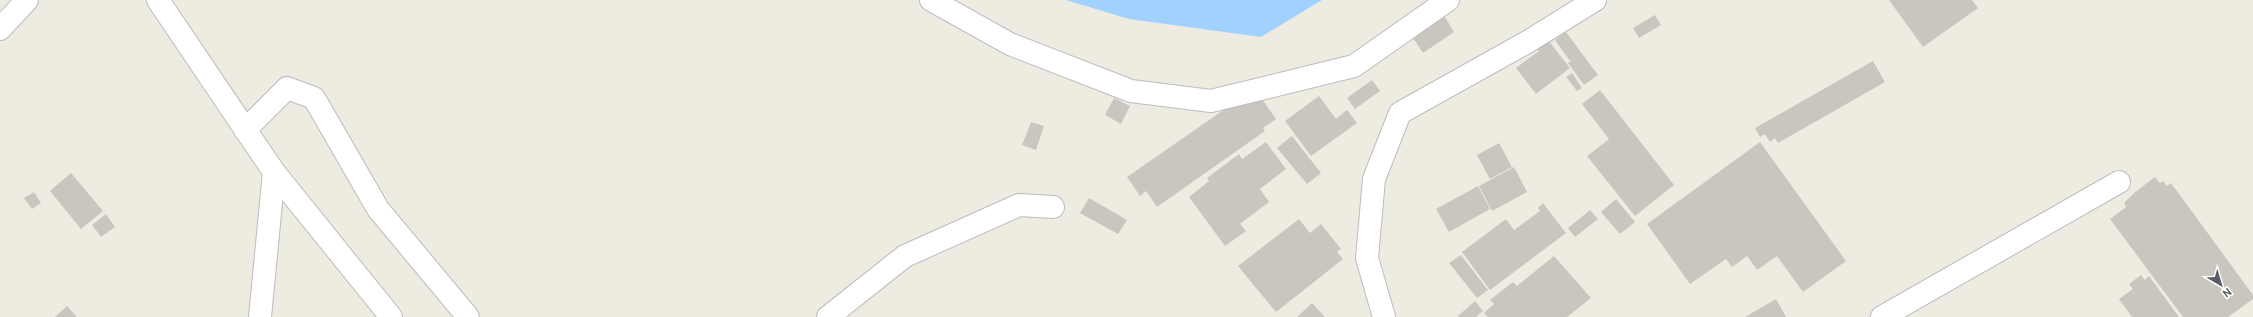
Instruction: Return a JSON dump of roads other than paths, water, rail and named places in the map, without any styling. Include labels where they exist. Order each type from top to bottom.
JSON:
[{"type":"street","points":[[0,29],[27,0]]},
{"type":"street","points":[[158,0],[274,172],[391,317]]},
{"type":"street","points":[[931,0],[1010,44],[1131,91],[1211,101],[1354,66],[1448,0]]},
{"type":"street","points":[[1384,317],[1367,258],[1374,180],[1400,113],[1529,41],[1595,0]]},
{"type":"street","points":[[245,130],[287,88],[314,98],[378,209],[468,317]]},
{"type":"street","points":[[260,317],[274,172]]},
{"type":"street","points":[[1882,317],[2119,182]]},
{"type":"street","points":[[828,317],[905,256],[1019,205],[1053,207]]},
{"type":"water","points":[[1066,0],[1322,0],[1261,37],[1129,19]]}]
